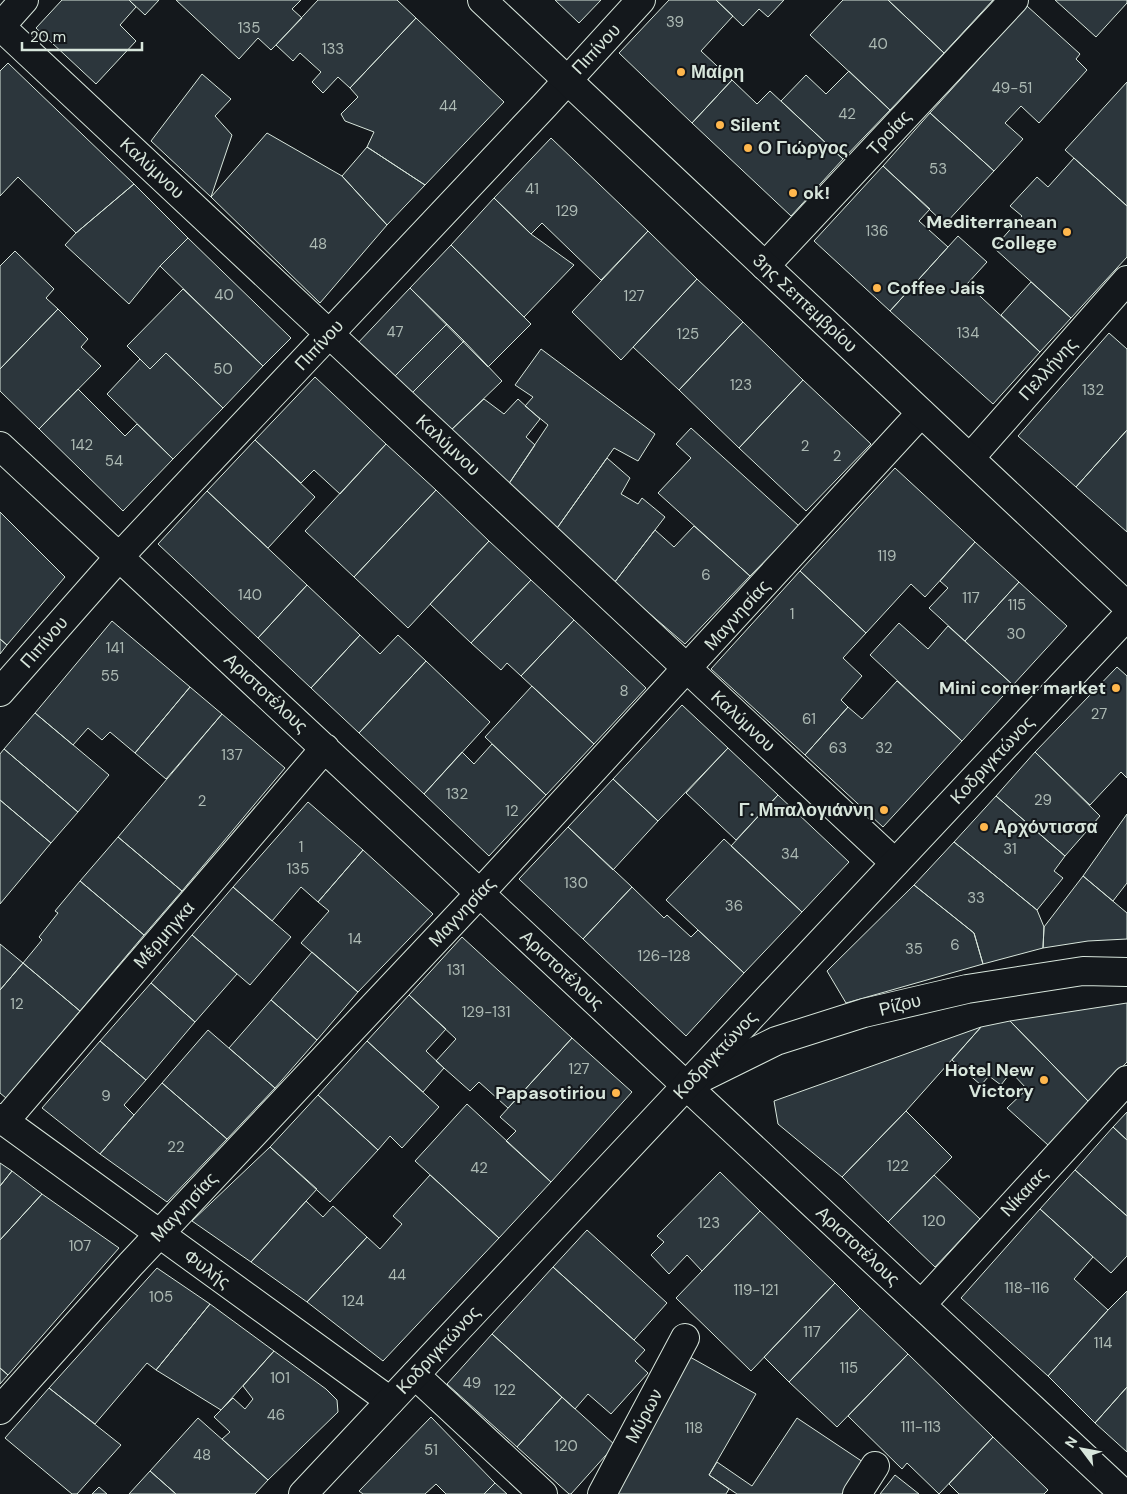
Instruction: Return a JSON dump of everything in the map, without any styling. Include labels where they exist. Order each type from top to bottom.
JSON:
[{"type":"street","points":[[0,26],[24,0]]},
{"type":"street","name":"3ης Σεπτεμβρίου","points":[[482,0],[1127,606]]},
{"type":"street","name":"Πιπίνου","points":[[0,692],[120,557],[641,0]]},
{"type":"street","name":"Τροίας","points":[[765,266],[1014,0]]},
{"type":"street","name":"Καλύμνου","points":[[0,26],[895,863]]},
{"type":"street","name":"Πελλήνης","points":[[970,458],[1127,280]]},
{"type":"street","name":"Μαγνησίας","points":[[0,1410],[159,1234],[480,893],[922,413]]},
{"type":"street","name":"Αριστοτέλους","points":[[0,446],[1124,1494]]},
{"type":"street","name":"Κοδριγκτώνος","points":[[303,1494],[1127,616]]},
{"type":"street","name":"Μέρμηγκα","points":[[2,1120],[325,748]]},
{"type":"street","name":"Ρίζου","points":[[686,1086],[776,1042],[864,1013],[967,989],[1083,971],[1127,972]]},
{"type":"street","name":"Νίκαιας","points":[[921,1305],[1127,1080]]},
{"type":"street","name":"Φυλής","points":[[2,1120],[390,1401]]},
{"type":"street","name":"Μύρων","points":[[602,1494],[685,1338]]},
{"type":"street","points":[[415,1375],[543,1494]]},
{"type":"street","points":[[857,1494],[875,1466]]},
{"type":"building","points":[[62,0],[129,0],[136,7],[120,25],[136,41],[96,84],[36,28]]},
{"type":"building","points":[[129,0],[159,0],[145,15]]},
{"type":"building","points":[[176,0],[301,0],[292,9],[302,18],[271,50],[258,38],[239,59]]},
{"type":"building","points":[[318,0],[397,0],[416,18],[350,88],[338,77],[323,93],[312,82],[321,72],[300,53],[293,61],[276,45]]},
{"type":"building","points":[[555,0],[601,0],[579,23]]},
{"type":"building","points":[[669,0],[716,0],[733,16],[701,51],[732,80],[692,123],[619,53]]},
{"type":"building","points":[[716,0],[784,0],[768,17],[759,9],[743,26]]},
{"type":"building","points":[[843,0],[888,0],[944,53],[890,110],[810,35]]},
{"type":"building","points":[[888,0],[993,0],[944,53]]},
{"type":"building","points":[[1055,0],[1127,0],[1127,3],[1096,37]]},
{"type":"building","points":[[1027,6],[1080,54],[1076,59],[1087,70],[1039,123],[1021,106],[1005,123],[1023,139],[994,171],[930,113]]},
{"type":"building","points":[[416,18],[504,102],[425,185],[367,147],[374,132],[345,121],[341,114],[358,97],[350,88]]},
{"type":"building","points":[[8,63],[134,184],[76,233],[18,177],[0,196],[0,71]]},
{"type":"building","points":[[849,71],[890,110],[843,159],[781,101],[806,75],[826,94]]},
{"type":"building","points":[[202,74],[231,99],[215,116],[232,135],[211,197],[151,141]]},
{"type":"building","points":[[732,80],[757,104],[770,91],[843,159],[791,216],[692,123]]},
{"type":"building","points":[[1127,82],[1127,206],[1065,150]]},
{"type":"building","points":[[930,113],[994,171],[945,224],[883,166]]},
{"type":"building","points":[[267,133],[342,176],[387,225],[320,303],[211,197]]},
{"type":"building","points":[[551,138],[648,231],[601,280],[542,223],[531,234],[494,198]]},
{"type":"building","points":[[367,147],[425,185],[387,225],[342,176]]},
{"type":"building","name":"Mediterranean College","points":[[1074,158],[1127,206],[1127,257],[1071,318],[994,248],[1022,216],[1010,206],[1037,177],[1048,187]]},
{"type":"building","points":[[883,166],[930,209],[919,221],[948,247],[890,311],[814,241]]},
{"type":"building","points":[[134,184],[188,238],[160,266],[129,304],[65,245],[76,233]]},
{"type":"building","points":[[494,198],[531,234],[574,265],[524,317],[451,245]]},
{"type":"building","points":[[648,231],[697,279],[621,360],[572,312]]},
{"type":"building","points":[[958,236],[987,262],[967,284],[1040,352],[993,404],[890,311]]},
{"type":"building","points":[[188,238],[291,338],[263,366],[160,266]]},
{"type":"building","points":[[451,245],[531,324],[488,367],[410,288]]},
{"type":"building","points":[[15,251],[54,289],[46,298],[58,309],[0,369],[0,266]]},
{"type":"building","points":[[697,279],[743,322],[679,390],[633,347]]},
{"type":"building","points":[[1031,282],[1071,318],[1040,352],[1001,315]]},
{"type":"building","points":[[410,288],[447,324],[390,381],[355,346]]},
{"type":"building","points":[[183,289],[263,366],[223,408],[166,353],[150,369],[127,346]]},
{"type":"building","points":[[58,309],[88,339],[81,347],[101,366],[39,429],[0,391],[0,369]]},
{"type":"building","points":[[743,322],[803,380],[739,448],[679,390]]},
{"type":"building","points":[[447,324],[464,341],[407,398],[390,381]]},
{"type":"building","points":[[1109,333],[1127,349],[1127,430],[1076,487],[1018,436]]},
{"type":"building","points":[[464,341],[502,381],[448,433],[407,398]]},
{"type":"building","points":[[541,349],[655,434],[638,461],[614,448],[555,531],[506,488],[548,425],[525,406],[533,397],[515,385]]},
{"type":"building","points":[[166,353],[223,408],[173,459],[107,394],[140,359],[150,369]]},
{"type":"building","points":[[315,377],[386,444],[340,494],[314,470],[301,483],[255,440]]},
{"type":"building","points":[[803,380],[871,444],[806,511],[739,448]]},
{"type":"building","points":[[78,389],[125,436],[137,424],[173,459],[123,511],[39,429]]},
{"type":"building","points":[[484,399],[504,414],[518,399],[540,419],[526,437],[535,445],[506,488],[448,433]]},
{"type":"building","points":[[691,428],[799,526],[750,576],[658,493],[691,458],[676,444]]},
{"type":"building","points":[[1127,430],[1127,532],[1076,487]]},
{"type":"building","points":[[255,440],[315,497],[268,548],[207,491]]},
{"type":"building","points":[[386,444],[436,490],[354,577],[305,531]]},
{"type":"building","points":[[607,458],[630,478],[621,494],[638,504],[642,498],[665,517],[614,583],[555,531]]},
{"type":"building","points":[[895,468],[975,542],[925,597],[911,584],[866,633],[800,571]]},
{"type":"building","points":[[436,490],[489,541],[408,628],[354,577]]},
{"type":"building","points":[[207,491],[307,585],[258,638],[158,544]]},
{"type":"building","points":[[0,512],[65,577],[7,645],[0,639]]},
{"type":"building","points":[[694,526],[750,576],[685,644],[614,583],[655,530],[674,547]]},
{"type":"building","points":[[489,541],[531,580],[471,643],[430,604]]},
{"type":"building","points":[[975,542],[1019,582],[965,641],[929,608],[948,588],[940,581]]},
{"type":"building","points":[[800,571],[866,633],[843,658],[862,676],[841,700],[848,707],[805,755],[711,669]]},
{"type":"building","points":[[531,580],[574,620],[521,676],[507,663],[501,670],[471,643]]},
{"type":"building","points":[[1019,582],[1067,626],[1013,685],[965,641]]},
{"type":"building","points":[[307,585],[360,635],[311,688],[258,638]]},
{"type":"building","points":[[574,620],[646,688],[594,744],[521,676]]},
{"type":"building","points":[[112,621],[190,687],[135,753],[110,732],[102,740],[88,728],[73,745],[35,713]]},
{"type":"building","points":[[899,623],[928,649],[948,626],[1013,685],[962,741],[870,655]]},
{"type":"building","points":[[360,635],[380,654],[398,635],[426,661],[359,733],[311,688]]},
{"type":"building","points":[[0,639],[7,645],[0,654]]},
{"type":"building","points":[[426,661],[490,722],[424,794],[359,733]]},
{"type":"building","points":[[1117,667],[1127,676],[1127,778],[1121,772],[1090,805],[1035,752]]},
{"type":"building","points":[[897,681],[962,741],[883,827],[805,755],[848,707],[862,719]]},
{"type":"building","points":[[532,686],[594,744],[546,795],[485,737]]},
{"type":"building","points":[[190,687],[222,714],[166,779],[135,753]]},
{"type":"building","points":[[682,705],[728,748],[658,821],[613,779]]},
{"type":"building","points":[[35,713],[109,775],[78,812],[4,749]]},
{"type":"building","points":[[222,714],[285,768],[182,891],[118,837]]},
{"type":"building","points":[[492,744],[546,795],[489,856],[424,794],[462,752],[474,764]]},
{"type":"building","points":[[728,748],[778,795],[736,840],[686,793]]},
{"type":"building","points":[[4,749],[78,812],[51,843],[0,800],[0,754]]},
{"type":"building","points":[[1035,752],[1100,816],[1065,856],[996,796]]},
{"type":"building","points":[[613,779],[658,821],[613,870],[568,827]]},
{"type":"building","points":[[778,795],[849,862],[802,912],[731,846]]},
{"type":"building","points":[[996,796],[1065,856],[1054,871],[1063,878],[1037,910],[954,842]]},
{"type":"building","points":[[0,800],[51,843],[0,904]]},
{"type":"building","points":[[308,802],[363,850],[318,902],[301,887],[272,921],[233,887]]},
{"type":"building","points":[[1127,814],[1127,883],[1113,901],[1083,876]]},
{"type":"building","points":[[568,827],[632,887],[583,939],[519,879]]},
{"type":"building","points":[[118,837],[182,891],[144,935],[80,881]]},
{"type":"building","points":[[724,839],[802,912],[744,973],[666,900]]},
{"type":"building","points":[[954,842],[1037,910],[1044,927],[1043,948],[983,964],[974,933],[914,885]]},
{"type":"building","points":[[363,850],[433,914],[358,992],[301,943],[329,911],[318,902]]},
{"type":"building","points":[[1083,876],[1127,913],[1127,939],[1088,941],[1043,948],[1044,927]]},
{"type":"building","points":[[80,881],[144,935],[80,1011],[23,963],[42,940],[39,937],[58,913],[55,911]]},
{"type":"building","points":[[914,885],[974,933],[983,964],[846,1003],[827,971]]},
{"type":"building","points":[[233,887],[291,937],[250,985],[192,935]]},
{"type":"building","points":[[632,887],[664,918],[667,915],[691,937],[698,930],[744,973],[686,1036],[583,939]]},
{"type":"building","points":[[192,935],[237,974],[195,1022],[151,983]]},
{"type":"building","points":[[462,937],[572,1038],[508,1108],[479,1082],[470,1091],[436,1061],[456,1039],[409,995]]},
{"type":"building","points":[[0,944],[23,963],[0,990]]},
{"type":"building","points":[[312,952],[358,992],[317,1040],[271,1000]]},
{"type":"building","points":[[23,963],[80,1011],[6,1098],[0,1093],[0,990]]},
{"type":"building","points":[[151,983],[195,1022],[146,1080],[100,1041]]},
{"type":"building","points":[[409,995],[446,1029],[426,1051],[444,1068],[423,1092],[367,1041]]},
{"type":"building","points":[[271,1000],[317,1040],[275,1088],[229,1048]]},
{"type":"building","points":[[1127,1003],[1127,1062],[1089,1102],[1010,1021]]},
{"type":"building","name":"Hotel New Victory","points":[[1010,1021],[1089,1102],[1048,1145],[1007,1108],[1027,1089],[1011,1072],[1001,1085],[989,1076],[981,1085],[952,1060],[981,1027]]},
{"type":"building","points":[[981,1027],[906,1111],[842,1177],[778,1124],[774,1101]]},
{"type":"building","points":[[208,1030],[275,1088],[227,1139],[162,1083]]},
{"type":"building","points":[[572,1038],[632,1092],[551,1182],[506,1141],[516,1131],[500,1117]]},
{"type":"building","points":[[100,1041],[146,1080],[124,1105],[134,1115],[100,1154],[42,1108]]},
{"type":"building","points":[[367,1041],[439,1107],[402,1148],[390,1136],[378,1150],[318,1095]]},
{"type":"building","points":[[162,1083],[227,1139],[167,1202],[100,1154]]},
{"type":"building","points":[[318,1095],[378,1150],[330,1202],[270,1147]]},
{"type":"building","points":[[467,1104],[551,1182],[499,1238],[415,1161]]},
{"type":"building","points":[[906,1111],[952,1157],[888,1222],[842,1177]]},
{"type":"building","points":[[1127,1112],[1127,1140],[1113,1127]]},
{"type":"building","points":[[1113,1127],[1127,1140],[1127,1216],[1075,1170]]},
{"type":"building","points":[[270,1147],[317,1189],[251,1262],[192,1221]]},
{"type":"building","points":[[0,1163],[12,1171],[0,1186]]},
{"type":"building","points":[[1075,1170],[1127,1216],[1127,1256],[1111,1273],[1040,1209]]},
{"type":"building","points":[[12,1171],[42,1194],[0,1240],[0,1186]]},
{"type":"building","points":[[720,1172],[760,1211],[702,1271],[687,1255],[669,1274],[651,1255],[664,1242],[657,1236]]},
{"type":"building","points":[[430,1175],[499,1238],[383,1361],[307,1302],[367,1237],[380,1249],[402,1224],[393,1216]]},
{"type":"building","points":[[934,1175],[980,1219],[935,1267],[888,1222]]},
{"type":"building","points":[[42,1194],[119,1248],[8,1375],[0,1368],[0,1240]]},
{"type":"building","points":[[306,1201],[323,1217],[333,1206],[367,1237],[307,1302],[251,1262]]},
{"type":"building","points":[[1040,1209],[1093,1257],[1074,1279],[1108,1310],[1048,1376],[961,1298]]},
{"type":"building","points":[[760,1211],[835,1283],[751,1371],[676,1298]]},
{"type":"building","points":[[587,1230],[667,1303],[634,1340],[553,1267]]},
{"type":"building","points":[[553,1267],[645,1350],[635,1361],[648,1373],[611,1414],[588,1394],[575,1409],[492,1334]]},
{"type":"building","points":[[157,1268],[210,1304],[156,1370],[147,1363],[95,1424],[49,1388]]},
{"type":"building","points":[[835,1283],[860,1308],[789,1382],[764,1357]]},
{"type":"building","points":[[1127,1291],[1127,1387],[1095,1423],[1048,1376]]},
{"type":"building","points":[[210,1304],[274,1351],[221,1410],[156,1370]]},
{"type":"building","points":[[860,1308],[908,1354],[837,1427],[789,1382]]},
{"type":"building","points":[[492,1334],[562,1397],[517,1447],[447,1384]]},
{"type":"building","points":[[274,1351],[326,1389],[337,1400],[338,1412],[268,1480],[222,1439],[230,1432],[214,1417],[233,1398],[245,1409],[253,1399],[243,1386]]},
{"type":"building","points":[[908,1354],[993,1437],[939,1494],[907,1463],[902,1469],[848,1416]]},
{"type":"building","points":[[690,1357],[756,1394],[709,1475],[729,1489],[726,1494],[615,1494]]},
{"type":"building","points":[[0,1368],[8,1375],[0,1384]]},
{"type":"building","points":[[1127,1387],[1127,1452],[1095,1423]]},
{"type":"building","points":[[49,1388],[121,1445],[77,1494],[72,1494],[5,1438]]},
{"type":"building","points":[[562,1397],[615,1445],[571,1494],[517,1447]]},
{"type":"building","points":[[431,1417],[495,1483],[484,1494],[446,1494],[436,1484],[425,1494],[363,1494],[359,1491]]},
{"type":"building","points":[[198,1418],[268,1480],[255,1494],[176,1494],[150,1471]]},
{"type":"building","points":[[797,1418],[863,1462],[842,1494],[737,1494],[709,1475],[717,1462],[752,1486]]},
{"type":"building","points":[[993,1437],[1048,1490],[1044,1494],[959,1494],[949,1484]]},
{"type":"building","points":[[150,1471],[176,1494],[129,1494]]},
{"type":"building","points":[[895,1475],[919,1494],[880,1494]]},
{"type":"building","points":[[495,1483],[507,1494],[484,1494]]},
{"type":"building","points":[[99,1487],[107,1494],[92,1494]]},
{"type":"place","name":"Μαίρη","points":[[681,72]]},
{"type":"place","name":"Silent","points":[[720,125]]},
{"type":"place","name":"Ο Γιώργος","points":[[748,148]]},
{"type":"place","name":"ok!","points":[[793,193]]},
{"type":"place","name":"Mediterranean College","points":[[1067,232]]},
{"type":"place","name":"Coffee Jais","points":[[877,288]]},
{"type":"place","name":"Mini corner market","points":[[1116,688]]},
{"type":"place","name":"Γ. Μπαλογιάννη","points":[[884,810]]},
{"type":"place","name":"Αρχόντισσα","points":[[984,827]]},
{"type":"place","name":"Hotel New Victory","points":[[1044,1080]]},
{"type":"place","name":"Papasotiriou","points":[[616,1093]]}]
